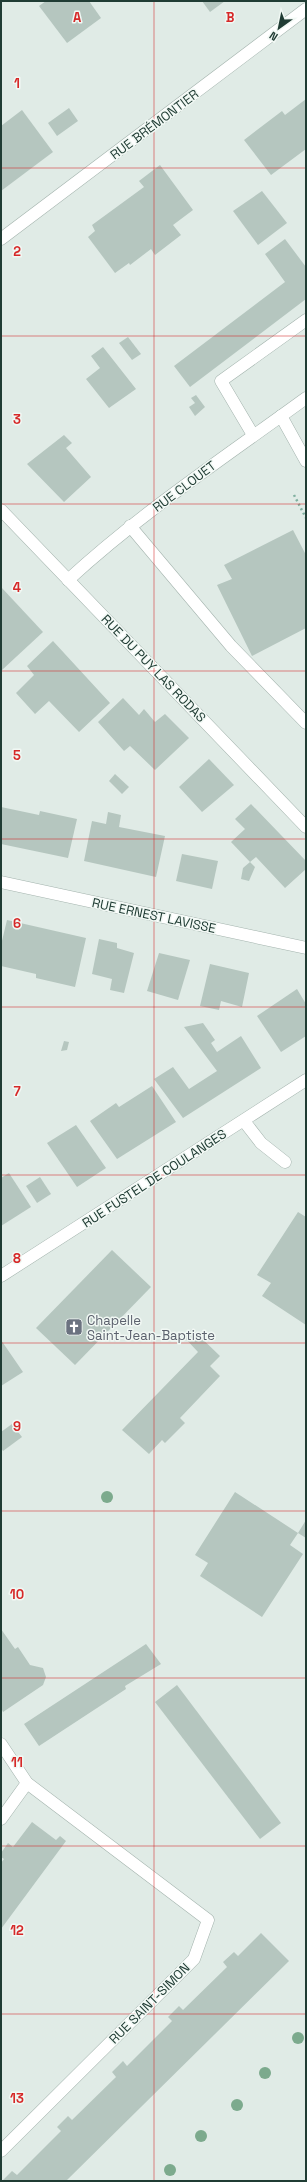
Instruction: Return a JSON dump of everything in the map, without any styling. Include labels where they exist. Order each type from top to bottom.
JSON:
[{"type":"street","name":"RUE BRÉMONTIER","points":[[1,239],[306,9]]},
{"type":"street","points":[[253,435],[220,382],[306,320]]},
{"type":"street","name":"RUE CLOUET","points":[[68,580],[130,526],[253,435],[306,398]]},
{"type":"street","points":[[280,416],[306,461]]},
{"type":"street","name":"RUE DU PUY LAS RODAS","points":[[1,510],[306,827]]},
{"type":"street","points":[[130,526],[231,646],[306,723]]},
{"type":"street","name":"RUE ERNEST LAVISSE","points":[[1,882],[306,948]]},
{"type":"street","name":"RUE FUSTEL DE COULANGES","points":[[1,1276],[306,1080]]},
{"type":"street","points":[[244,1121],[261,1142],[285,1162]]},
{"type":"street","name":"RUE SAINT-SIMON","points":[[1,1744],[27,1783],[208,1920],[194,1959],[1,2151]]},
{"type":"street","points":[[1,1819],[27,1783]]},
{"type":"path","points":[[294,496],[306,518]]},
{"type":"building","points":[[46,1],[89,1],[101,18],[67,43],[39,6]]},
{"type":"building","points":[[202,1],[225,1],[210,12]]},
{"type":"building","points":[[306,99],[306,149],[271,175],[244,140],[282,111],[285,115]]},
{"type":"building","points":[[69,108],[78,121],[57,136],[48,123]]},
{"type":"building","points":[[22,110],[53,152],[1,191],[1,126]]},
{"type":"building","points":[[160,165],[193,210],[173,225],[181,235],[155,255],[151,249],[130,265],[129,263],[115,273],[88,237],[95,231],[92,225],[144,187],[139,181]]},
{"type":"building","points":[[262,191],[287,223],[258,245],[233,211]]},
{"type":"building","points":[[285,239],[306,267],[306,299],[190,387],[174,366],[285,282],[265,254]]},
{"type":"building","points":[[128,337],[141,354],[132,360],[119,343]]},
{"type":"building","points":[[103,347],[136,389],[109,408],[86,379],[100,368],[91,356]]},
{"type":"building","points":[[196,395],[205,407],[195,416],[189,407],[195,403],[191,398]]},
{"type":"building","points":[[64,435],[72,443],[66,448],[91,477],[64,502],[27,464]]},
{"type":"building","points":[[293,530],[306,555],[306,628],[252,656],[217,585],[232,579],[224,565]]},
{"type":"building","points":[[1,587],[43,632],[2,670],[1,668]]},
{"type":"building","points":[[53,641],[110,703],[79,732],[49,701],[35,714],[16,693],[34,675],[27,666]]},
{"type":"building","points":[[123,698],[139,715],[144,709],[155,722],[165,714],[189,738],[155,770],[130,746],[124,751],[98,722]]},
{"type":"building","points":[[209,759],[234,785],[202,812],[179,787]]},
{"type":"building","points":[[115,774],[129,787],[122,794],[109,781]]},
{"type":"building","points":[[251,804],[306,861],[306,869],[285,888],[256,857],[250,862],[231,842],[245,829],[235,819]]},
{"type":"building","points":[[1,807],[39,815],[40,811],[77,819],[68,858],[1,844]]},
{"type":"building","points":[[108,812],[121,815],[119,827],[165,836],[156,877],[84,861],[92,821],[106,824]]},
{"type":"building","points":[[182,854],[218,861],[212,889],[176,881]]},
{"type":"building","points":[[250,862],[255,867],[249,881],[241,879],[243,868]]},
{"type":"building","points":[[7,920],[86,938],[75,987],[36,978],[36,974],[1,966],[1,945]]},
{"type":"building","points":[[99,939],[117,943],[117,948],[134,953],[124,993],[110,990],[112,979],[92,974]]},
{"type":"building","points":[[159,953],[190,960],[178,1000],[147,991]]},
{"type":"building","points":[[210,964],[249,973],[242,1007],[221,1001],[219,1010],[200,1006]]},
{"type":"building","points":[[297,989],[306,1004],[306,1036],[281,1052],[257,1016]]},
{"type":"building","points":[[203,1023],[215,1040],[211,1043],[217,1052],[241,1036],[261,1068],[183,1118],[154,1079],[173,1067],[189,1089],[217,1071],[184,1027]]},
{"type":"building","points":[[64,1041],[69,1042],[67,1050],[61,1051]]},
{"type":"building","points":[[152,1086],[176,1122],[117,1159],[90,1121],[116,1103],[119,1107]]},
{"type":"building","points":[[76,1125],[106,1168],[77,1187],[47,1143]]},
{"type":"building","points":[[9,1173],[31,1207],[1,1226],[1,1178]]},
{"type":"building","points":[[40,1177],[51,1194],[37,1203],[26,1186]]},
{"type":"building","points":[[298,1212],[306,1217],[306,1325],[262,1296],[271,1283],[257,1275]]},
{"type":"building","points":[[112,1250],[151,1287],[75,1365],[36,1328]]},
{"type":"building","points":[[192,1329],[220,1356],[210,1366],[220,1376],[180,1418],[185,1423],[165,1443],[162,1440],[149,1454],[122,1430],[198,1352],[184,1337]]},
{"type":"building","points":[[1,1340],[23,1372],[1,1386]]},
{"type":"building","points":[[12,1424],[22,1437],[3,1451],[1,1448],[1,1432]]},
{"type":"building","points":[[235,1492],[298,1533],[290,1545],[303,1554],[262,1617],[200,1576],[208,1563],[195,1555]]},
{"type":"building","points":[[306,1520],[306,1538],[298,1533]]},
{"type":"building","points":[[1,1629],[15,1649],[18,1647],[30,1665],[43,1668],[46,1677],[43,1685],[3,1712],[1,1708]]},
{"type":"building","points":[[146,1644],[161,1664],[125,1686],[126,1689],[39,1746],[24,1724]]},
{"type":"building","points":[[177,1685],[281,1823],[260,1839],[155,1702]]},
{"type":"building","points":[[32,1822],[56,1840],[60,1836],[66,1841],[1,1929],[1,1863],[4,1859],[1,1857],[1,1853],[8,1843],[13,1847]]},
{"type":"building","points":[[261,1933],[289,1961],[66,2181],[2,2181],[12,2171],[17,2175],[61,2131],[57,2127],[68,2116],[72,2120],[116,2077],[112,2072],[123,2061],[127,2066],[172,2021],[168,2017],[179,2006],[183,2010],[227,1967],[223,1962],[234,1952],[238,1956]]},
{"type":"place","name":"Chapelle Saint-Jean-Baptiste","points":[[74,1327]]}]
